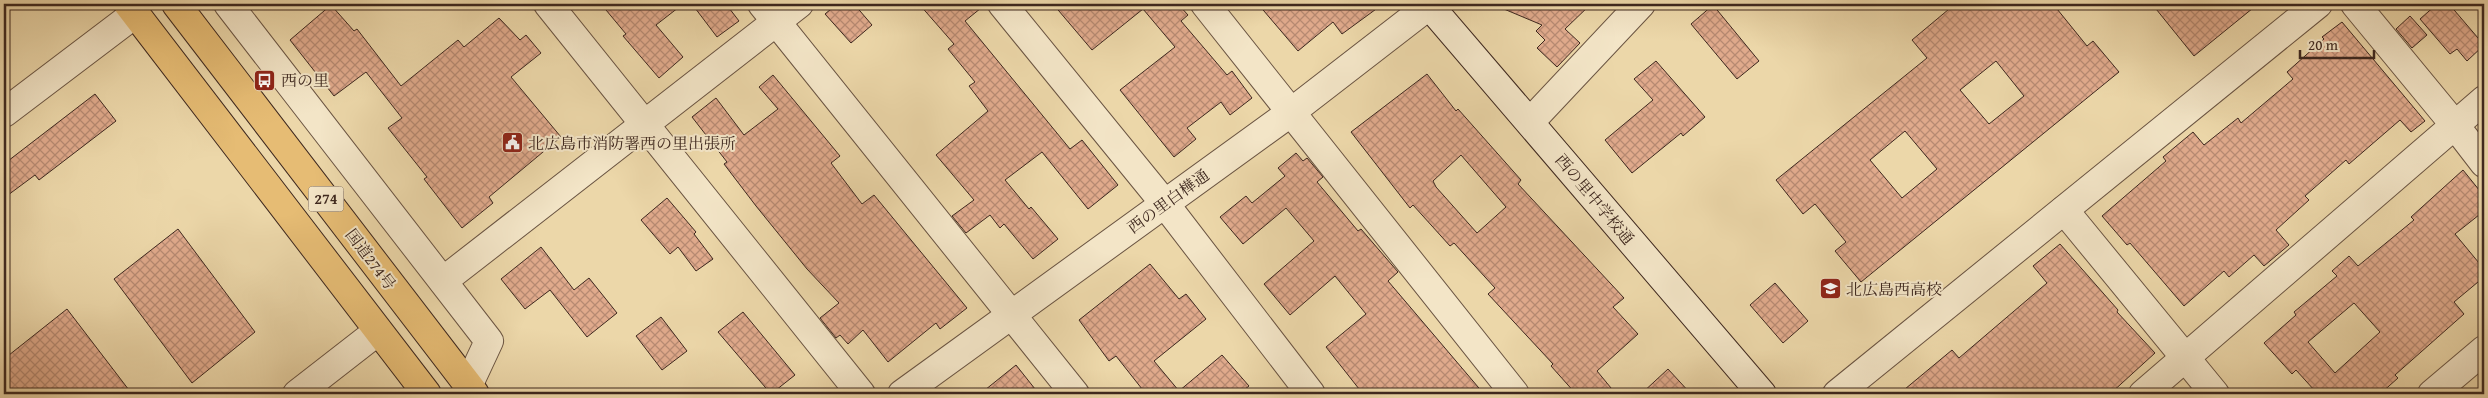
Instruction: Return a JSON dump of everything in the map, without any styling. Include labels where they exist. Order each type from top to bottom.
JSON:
[{"type":"highway","name":"国道274号","points":[[176,4],[472,390]]},
{"type":"highway","name":"274","points":[[132,9],[426,394]]},
{"type":"street","points":[[228,4],[489,341],[472,390]]},
{"type":"street","points":[[548,4],[861,394]]},
{"type":"street","points":[[443,281],[645,124],[769,13],[799,4]]},
{"type":"street","points":[[1002,4],[1165,204],[1311,394]]},
{"type":"street","points":[[1204,4],[1515,394]]},
{"type":"street","points":[[1530,122],[1641,4]]},
{"type":"street","points":[[1837,394],[2318,4]]},
{"type":"street","points":[[2355,4],[2484,163]]},
{"type":"street","name":"西の里白樺通","points":[[902,394],[1011,313],[1290,113],[1430,5]]},
{"type":"street","name":"西の里中学校通","points":[[1430,5],[1762,394]]},
{"type":"street","points":[[4,114],[132,9]]},
{"type":"street","points":[[769,13],[1074,394]]},
{"type":"street","points":[[2142,394],[2484,100]]},
{"type":"street","points":[[2064,210],[2215,394]]},
{"type":"street","points":[[297,394],[378,331]]},
{"type":"street","points":[[2432,394],[2484,350]]},
{"type":"building","points":[[601,4],[683,4],[656,25],[683,57],[659,78],[623,36],[626,34]]},
{"type":"building","points":[[692,4],[726,4],[739,21],[717,37]]},
{"type":"building","points":[[837,4],[854,4],[872,25],[851,43],[825,14]]},
{"type":"building","points":[[919,4],[986,4],[965,21],[1070,149],[1082,140],[1118,185],[1088,209],[1042,152],[1005,180],[1029,209],[1031,207],[1058,239],[1033,259],[1004,224],[1000,228],[990,215],[966,233],[952,216],[974,200],[936,155],[988,111],[969,86],[975,82],[948,49],[954,44]]},
{"type":"building","points":[[1053,4],[1178,4],[1188,15],[1181,21],[1227,75],[1232,71],[1252,98],[1230,115],[1221,102],[1187,128],[1196,139],[1174,157],[1120,90],[1175,47],[1143,9],[1092,50]]},
{"type":"building","points":[[1258,4],[1383,4],[1342,34],[1333,22],[1298,51]]},
{"type":"building","points":[[1492,4],[1591,4],[1565,29],[1580,43],[1557,67],[1537,48],[1545,40],[1536,31],[1542,25]]},
{"type":"building","points":[[1955,4],[2053,4],[2087,46],[2093,41],[2119,72],[1861,282],[1835,251],[1846,242],[1815,204],[1803,214],[1776,180],[1927,58],[1912,40]],"holes":[[[1996,61],[2024,96],[1989,124],[1960,90]],[[1905,131],[1937,169],[1902,198],[1870,160]]]},
{"type":"building","points":[[2152,4],[2258,4],[2194,56]]},
{"type":"building","points":[[2437,4],[2449,4],[2484,45],[2467,61],[2457,49],[2450,54],[2420,19]]},
{"type":"building","points":[[331,5],[354,31],[357,29],[401,86],[458,40],[464,47],[499,18],[520,40],[526,35],[541,53],[511,77],[561,137],[489,197],[493,203],[462,228],[424,179],[427,177],[388,128],[402,118],[366,72],[334,96],[290,40]]},
{"type":"building","points":[[1713,5],[1759,61],[1737,79],[1691,24]]},
{"type":"building","points":[[2410,16],[2427,35],[2412,48],[2396,29]]},
{"type":"building","points":[[2342,22],[2425,121],[2411,132],[2400,120],[2349,164],[2346,160],[2305,196],[2309,200],[2276,230],[2289,245],[2264,266],[2254,255],[2229,277],[2224,271],[2184,306],[2130,243],[2127,245],[2102,216],[2166,161],[2163,157],[2193,132],[2204,145],[2238,118],[2241,123],[2293,79],[2287,72],[2324,39],[2322,37]]},
{"type":"building","points":[[1656,61],[1705,117],[1683,136],[1681,133],[1632,173],[1605,140],[1653,100],[1634,79]]},
{"type":"building","points":[[1427,74],[1456,111],[1458,109],[1521,180],[1518,184],[1624,298],[1613,307],[1638,334],[1597,371],[1616,394],[1576,394],[1551,366],[1553,364],[1488,294],[1495,288],[1454,243],[1450,246],[1413,205],[1410,208],[1351,132]],"holes":[[[1461,155],[1506,207],[1477,233],[1436,187],[1433,181]]]},
{"type":"building","points":[[773,75],[840,156],[831,163],[862,204],[874,195],[967,308],[940,329],[936,323],[888,362],[863,330],[848,344],[840,335],[836,338],[820,318],[839,303],[807,269],[756,206],[724,164],[727,162],[692,117],[716,98],[744,135],[778,109],[759,87]]},
{"type":"building","points":[[95,94],[116,121],[39,180],[35,175],[4,198],[4,164]]},
{"type":"building","points":[[1296,153],[1303,161],[1307,158],[1323,177],[1317,182],[1358,231],[1361,229],[1398,272],[1388,281],[1484,394],[1363,394],[1326,347],[1366,314],[1335,276],[1290,315],[1264,284],[1314,241],[1286,208],[1243,244],[1220,217],[1246,196],[1252,203],[1285,176],[1278,168]]},
{"type":"building","points":[[2463,170],[2484,196],[2484,211],[2455,234],[2484,269],[2484,277],[2454,302],[2464,314],[2395,375],[2398,378],[2380,394],[2312,394],[2315,391],[2296,370],[2292,374],[2264,343],[2296,315],[2294,312],[2337,276],[2332,271],[2349,256],[2358,266],[2414,220],[2411,217]],"holes":[[[2354,303],[2380,332],[2335,373],[2308,342]]]},
{"type":"building","points":[[667,198],[696,232],[694,234],[713,259],[696,271],[678,247],[670,254],[641,220]]},
{"type":"building","points":[[178,229],[255,332],[192,383],[114,279]]},
{"type":"building","points":[[2060,244],[2118,310],[2117,312],[2155,353],[2110,394],[1899,394],[1952,350],[1959,358],[2047,283],[2033,266]]},
{"type":"building","points":[[541,247],[574,290],[589,278],[617,313],[587,337],[550,290],[525,309],[501,279]]},
{"type":"building","points":[[1150,264],[1179,299],[1186,294],[1206,319],[1154,361],[1179,391],[1222,355],[1249,386],[1239,394],[1146,394],[1116,356],[1109,361],[1079,320]]},
{"type":"building","points":[[1775,283],[1808,321],[1783,343],[1750,305]]},
{"type":"building","points":[[67,309],[132,394],[4,394],[4,359]]},
{"type":"building","points":[[743,312],[795,375],[771,394],[718,332]]},
{"type":"building","points":[[661,317],[687,351],[662,370],[636,336]]},
{"type":"building","points":[[1016,365],[1039,394],[980,394]]},
{"type":"building","points":[[1668,369],[1691,394],[1641,394]]},
{"type":"place","name":"西の里","points":[[265,80]]},
{"type":"place","name":"北広島市消防署西の里出張所","points":[[512,143]]},
{"type":"place","name":"北広島西高校","points":[[1830,289]]}]
